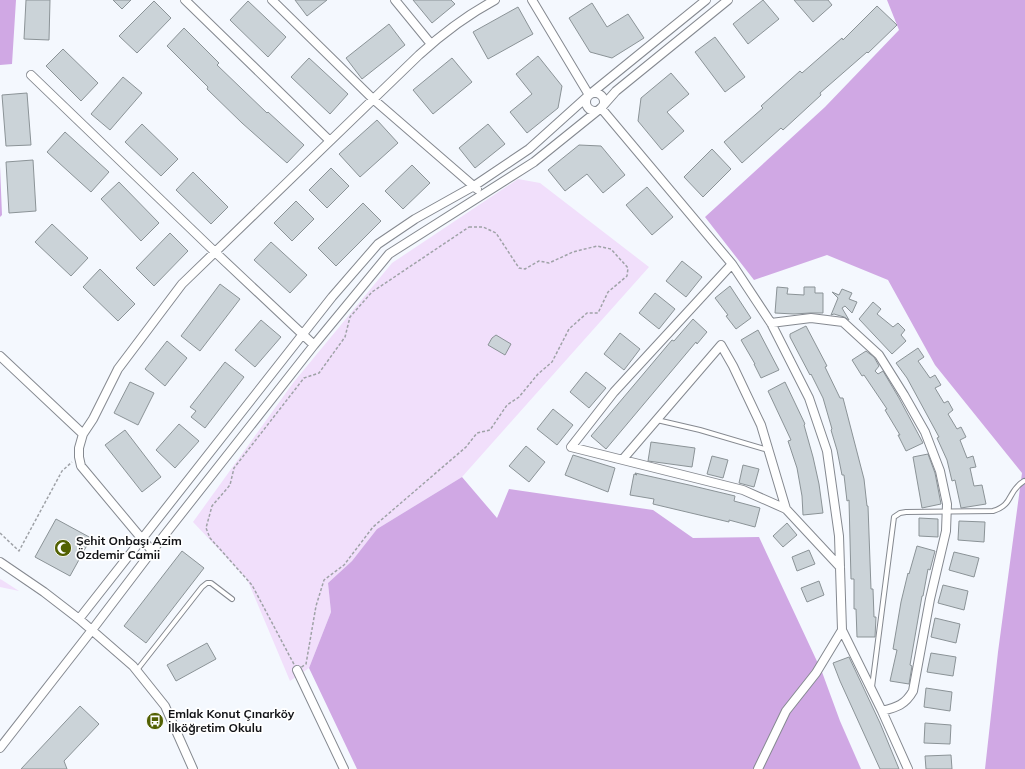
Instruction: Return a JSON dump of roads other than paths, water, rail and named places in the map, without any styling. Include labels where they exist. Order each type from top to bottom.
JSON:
[{"type":"street","points":[[185,0],[330,141]]},
{"type":"street","points":[[272,0],[373,99],[483,195]]},
{"type":"street","points":[[395,0],[431,44]]},
{"type":"street","points":[[152,551],[81,466],[79,457],[79,448],[83,434],[93,420],[118,369],[182,284],[431,44],[475,11],[495,0]]},
{"type":"street","points":[[532,0],[589,95]]},
{"type":"street","points":[[79,619],[302,334],[378,244],[415,220],[474,186],[529,149],[589,95],[706,0]]},
{"type":"street","points":[[0,748],[314,345],[389,254],[534,162],[601,108],[616,91],[728,0]]},
{"type":"street","points":[[31,75],[314,345]]},
{"type":"street","points":[[592,93],[598,94],[602,97],[604,103],[601,108],[596,111],[589,109],[586,102],[589,95],[592,93]]},
{"type":"street","points":[[601,108],[732,264],[770,324],[809,398],[827,452],[839,536],[842,630],[882,711],[908,769]]},
{"type":"street","points":[[732,264],[614,392],[571,446],[743,490],[786,509],[840,567]]},
{"type":"street","points":[[770,324],[811,318],[843,322],[879,354],[925,432],[940,471],[947,504],[946,531],[930,599],[913,691],[907,700],[895,707],[882,711]]},
{"type":"street","points":[[623,459],[721,345],[733,366],[761,425],[786,509]]},
{"type":"street","points":[[0,356],[83,434]]},
{"type":"street","points":[[0,562],[44,592],[79,619],[136,671],[165,706],[193,769]]},
{"type":"street","points":[[758,769],[786,711],[816,673],[842,630]]},
{"type":"street","points":[[297,670],[344,769]]},
{"type":"lane","points":[[657,420],[700,430],[768,450]]},
{"type":"lane","points":[[871,690],[894,517],[900,513],[906,512],[993,511],[1000,509],[1007,503],[1016,485],[1024,481]]},
{"type":"lane","points":[[136,671],[202,587],[207,583],[211,584],[232,599]]},
{"type":"place","name":"Şehit Onbaşı Azim Özdemir Camii","points":[[63,548]]},
{"type":"place","name":"Emlak Konut Çınarköy İlköğretim Okulu","points":[[155,721]]}]
